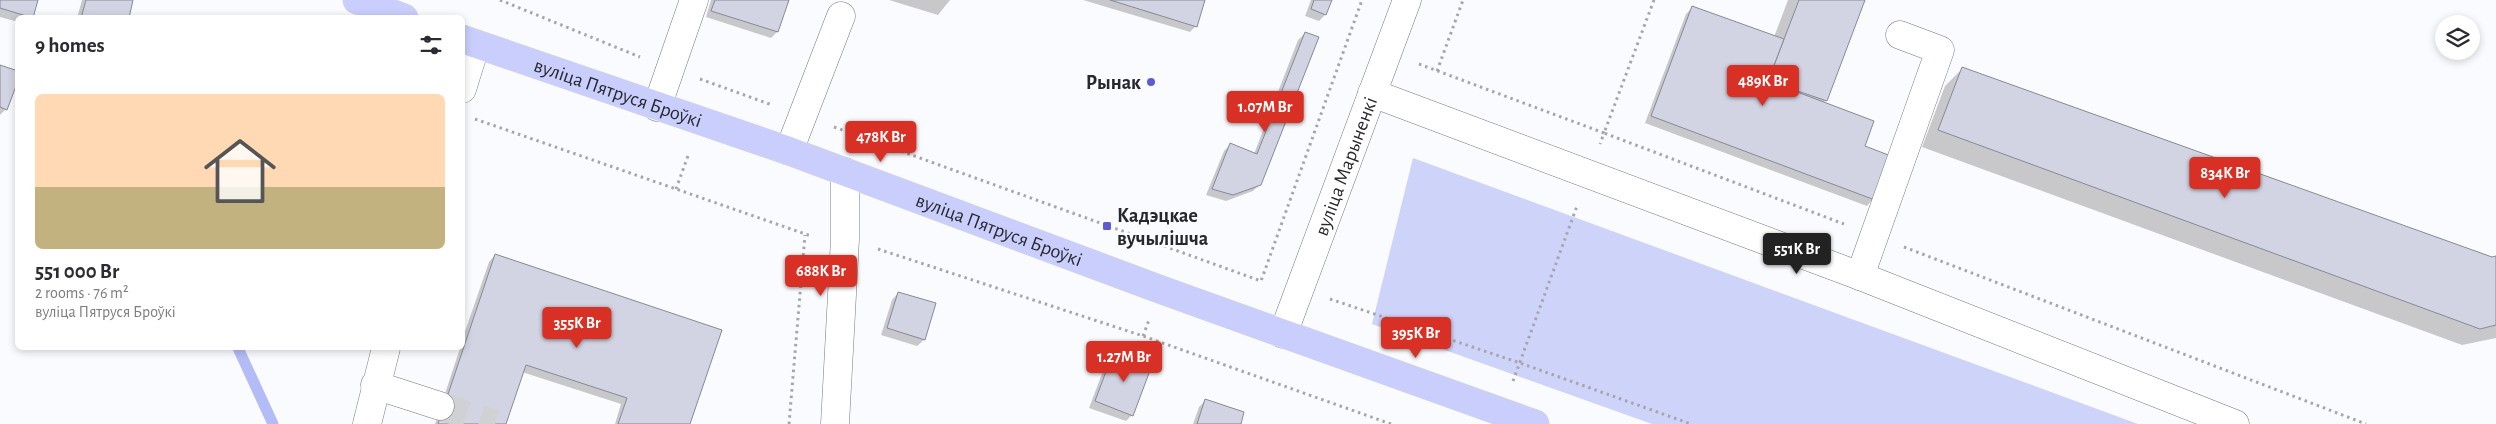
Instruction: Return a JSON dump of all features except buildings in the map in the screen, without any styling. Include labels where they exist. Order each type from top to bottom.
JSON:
[{"type":"main road","points":[[357,0],[396,15]]},
{"type":"main road","name":"вуліца Пятруся Броўкі","points":[[469,42],[788,151],[1283,334],[1534,424]]},
{"type":"street","points":[[657,107],[694,0]]},
{"type":"street","name":"вуліца Марыненкі","points":[[1283,334],[1407,0]]},
{"type":"street","points":[[788,151],[841,16]]},
{"type":"street","points":[[1860,276],[1940,50],[1900,35]]},
{"type":"street","points":[[465,69],[469,42]]},
{"type":"street","points":[[1372,93],[1860,276],[2235,424]]},
{"type":"street","points":[[835,424],[846,239],[845,172]]},
{"type":"street","points":[[367,424],[375,385],[385,350]]},
{"type":"street","points":[[375,385],[440,406]]},
{"type":"path","points":[[500,0],[671,70],[1261,281],[1300,288],[1691,424]]},
{"type":"path","points":[[1261,281],[1362,0]]},
{"type":"path","points":[[1437,71],[1463,0]]},
{"type":"path","points":[[1502,412],[1654,0]]},
{"type":"path","points":[[1348,36],[2366,424]]},
{"type":"path","points":[[472,118],[805,235],[846,239],[1143,336],[1391,424]]},
{"type":"path","points":[[789,424],[805,235]]},
{"type":"shaded area","points":[[1413,158],[2138,424],[1652,424],[1372,324]]},
{"type":"waterway","points":[[239,350],[273,424]]},
{"type":"tunnel","points":[[440,406],[495,424]]},
{"type":"place","name":"Рынак","points":[[1151,82]]},
{"type":"place","name":"Кадэцкае вучылішча","points":[[1107,226]]}]
